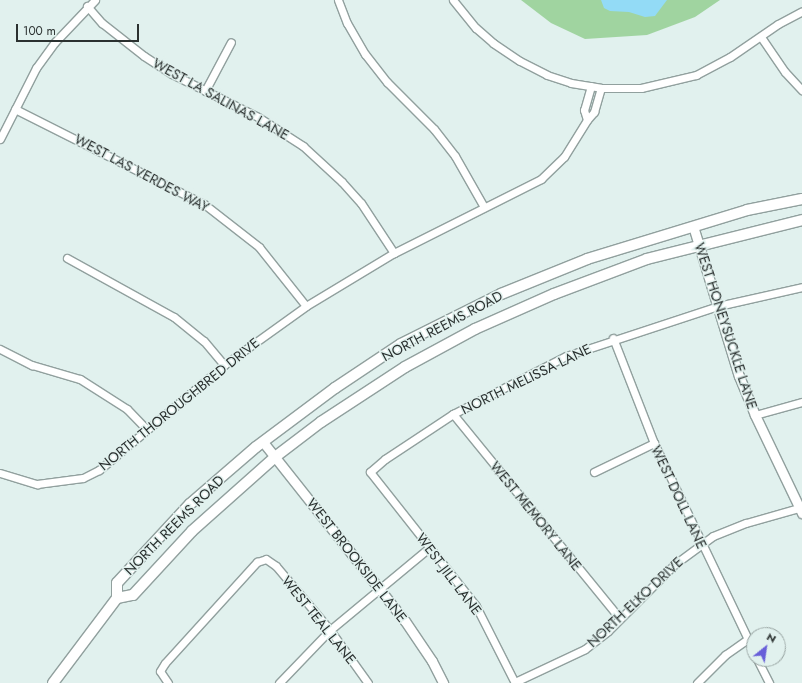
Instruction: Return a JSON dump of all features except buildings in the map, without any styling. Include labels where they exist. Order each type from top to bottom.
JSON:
[{"type":"main road","name":"NORTH REEMS ROAD","points":[[53,683],[117,598],[117,583],[190,504],[263,442],[335,388],[401,344],[501,294],[587,259],[747,210],[802,199]]},
{"type":"main road","name":"NORTH REEMS ROAD","points":[[117,598],[133,595],[192,531],[275,457],[321,422],[406,367],[475,329],[554,294],[647,260],[700,245],[802,220]]},
{"type":"street","points":[[0,139],[36,68],[55,42],[87,6],[95,0]]},
{"type":"street","points":[[338,0],[347,23],[365,54],[387,82],[434,129],[455,156],[484,207]]},
{"type":"street","points":[[453,0],[482,33],[520,61],[547,75],[601,88],[641,88],[696,75],[730,57],[802,11]]},
{"type":"street","name":"WEST LA SALINAS LANE","points":[[87,6],[102,23],[144,56],[205,91],[283,132],[323,163],[361,204],[394,253]]},
{"type":"street","points":[[761,37],[785,72],[802,90]]},
{"type":"street","points":[[205,91],[231,42]]},
{"type":"street","points":[[587,120],[584,110],[591,86]]},
{"type":"street","name":"NORTH THOROUGHBRED DRIVE","points":[[0,473],[37,484],[83,478],[99,470],[224,365],[306,306],[394,253],[484,207],[525,189],[554,169],[573,145],[587,120],[594,112],[601,88]]},
{"type":"street","name":"WEST LAS VERDES WAY","points":[[15,109],[204,204],[259,247],[306,306]]},
{"type":"street","name":"WEST HONEYSUCKLE LANE","points":[[693,226],[739,376],[755,415],[801,509]]},
{"type":"street","points":[[67,258],[174,317],[204,341],[224,365]]},
{"type":"street","name":"NORTH MELISSA LANE","points":[[370,472],[384,458],[453,414],[566,356],[613,338],[718,306],[802,287]]},
{"type":"street","name":"WEST DOLL LANE","points":[[613,338],[654,443],[746,635]]},
{"type":"street","points":[[0,348],[32,365],[80,379],[127,409],[146,430]]},
{"type":"street","points":[[755,415],[802,402]]},
{"type":"street","name":"WEST MEMORY LANE","points":[[453,414],[620,619]]},
{"type":"street","name":"WEST BROOKSIDE LANE","points":[[263,442],[380,588],[432,661],[443,683]]},
{"type":"street","points":[[594,472],[654,443]]},
{"type":"street","name":"WEST JILL LANE","points":[[370,472],[476,606],[515,682]]},
{"type":"street","name":"NORTH ELKO DRIVE","points":[[515,682],[584,649],[620,619],[675,564],[701,543],[746,523],[801,509]]},
{"type":"street","points":[[279,683],[330,630],[430,547]]},
{"type":"street","name":"WEST TEAL LANE","points":[[168,683],[160,671],[221,600],[257,562],[266,559],[276,566],[330,630],[368,683]]},
{"type":"street","points":[[697,683],[725,655],[746,640]]},
{"type":"street","points":[[761,667],[769,683]]},
{"type":"green space","points":[[521,0],[720,0],[695,17],[647,35],[585,39],[551,23]]},
{"type":"water","points":[[601,0],[667,0],[655,16],[645,17],[629,12],[610,11],[604,8]]}]
